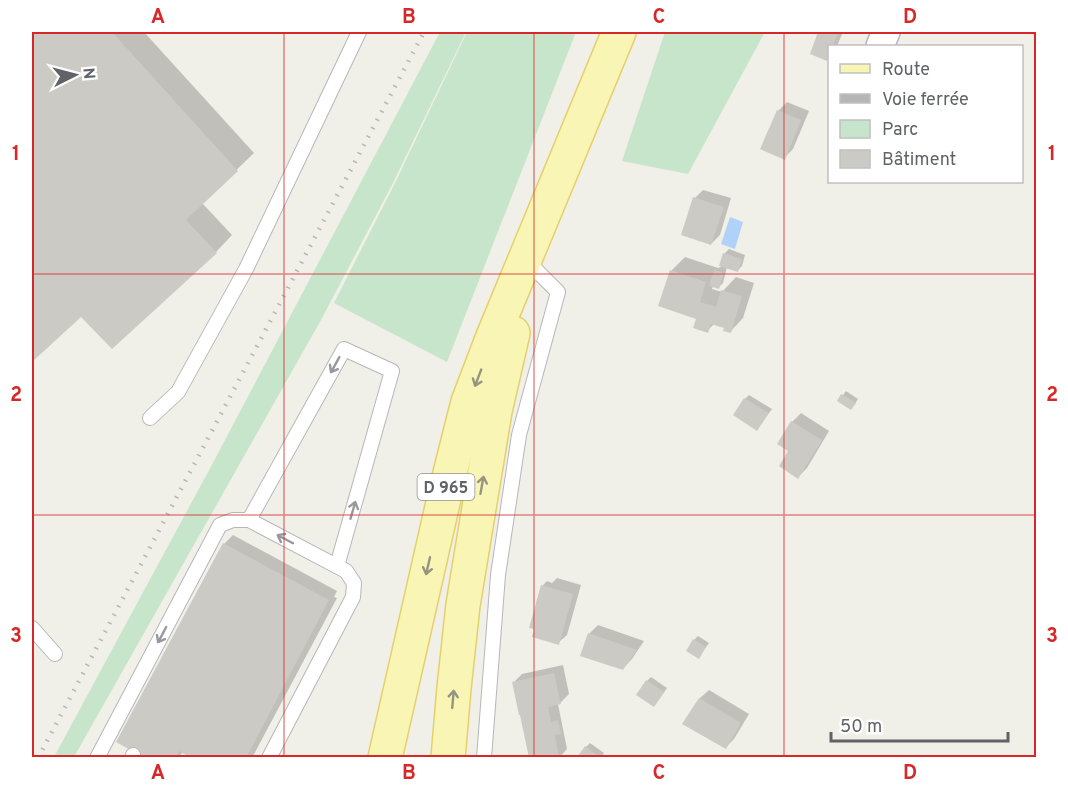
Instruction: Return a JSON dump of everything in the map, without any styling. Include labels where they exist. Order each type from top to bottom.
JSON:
[{"type":"main road","name":"D 965","points":[[385,758],[447,484],[468,402],[619,32]]},
{"type":"main road","name":"D 965","points":[[448,758],[463,605],[495,411],[539,226]]},
{"type":"lane","points":[[150,418],[178,392],[246,269],[358,32]]},
{"type":"lane","points":[[484,758],[498,575],[519,435],[558,292],[529,263]]},
{"type":"lane","points":[[249,520],[344,349],[392,371],[337,566]]},
{"type":"lane","points":[[97,758],[220,525],[234,520],[249,520],[346,571],[354,583],[353,597],[269,758]]},
{"type":"lane","points":[[32,628],[55,654]]},
{"type":"green space","points":[[440,32],[466,32],[393,183],[321,320],[74,757],[54,757],[214,461]]},
{"type":"green space","points":[[467,32],[576,32],[447,362],[334,303],[395,183]]},
{"type":"green space","points":[[665,32],[765,32],[688,174],[622,161]]},
{"type":"water","points":[[730,217],[743,222],[735,249],[721,244]]},
{"type":"building","points":[[32,32],[115,32],[113,33],[238,171],[186,220],[217,253],[112,349],[81,317],[32,362]]},
{"type":"building","points":[[818,32],[838,32],[833,45],[828,45],[827,61],[810,54]]},
{"type":"building","points":[[777,110],[801,120],[785,160],[760,149]]},
{"type":"building","points":[[693,197],[724,207],[711,245],[681,235]]},
{"type":"building","points":[[723,253],[742,259],[738,272],[719,266]]},
{"type":"building","points":[[670,270],[706,282],[700,302],[716,307],[721,290],[742,296],[731,333],[711,324],[708,333],[693,328],[696,319],[658,306]]},
{"type":"building","points":[[714,270],[724,273],[719,289],[709,286]]},
{"type":"building","points":[[841,394],[856,403],[851,410],[837,401]]},
{"type":"building","points":[[744,398],[769,413],[757,431],[733,415]]},
{"type":"building","points":[[791,421],[822,440],[798,479],[779,466],[788,451],[777,444]]},
{"type":"building","points":[[223,543],[329,600],[246,758],[191,758],[179,751],[175,758],[145,758],[116,742]]},
{"type":"building","points":[[541,585],[573,594],[559,645],[532,637],[534,629],[529,628]]},
{"type":"building","points":[[588,633],[637,650],[623,670],[580,656]]},
{"type":"building","points":[[693,639],[706,647],[699,659],[686,651]]},
{"type":"building","points":[[554,673],[561,704],[548,707],[551,722],[558,720],[561,734],[555,735],[559,758],[529,758],[512,682]]},
{"type":"building","points":[[646,680],[664,692],[654,707],[636,695]]},
{"type":"building","points":[[699,698],[741,723],[726,749],[682,724]]},
{"type":"building","points":[[585,746],[601,758],[580,758],[578,756]]},
{"type":"railway","points":[[38,758],[424,32]]}]
